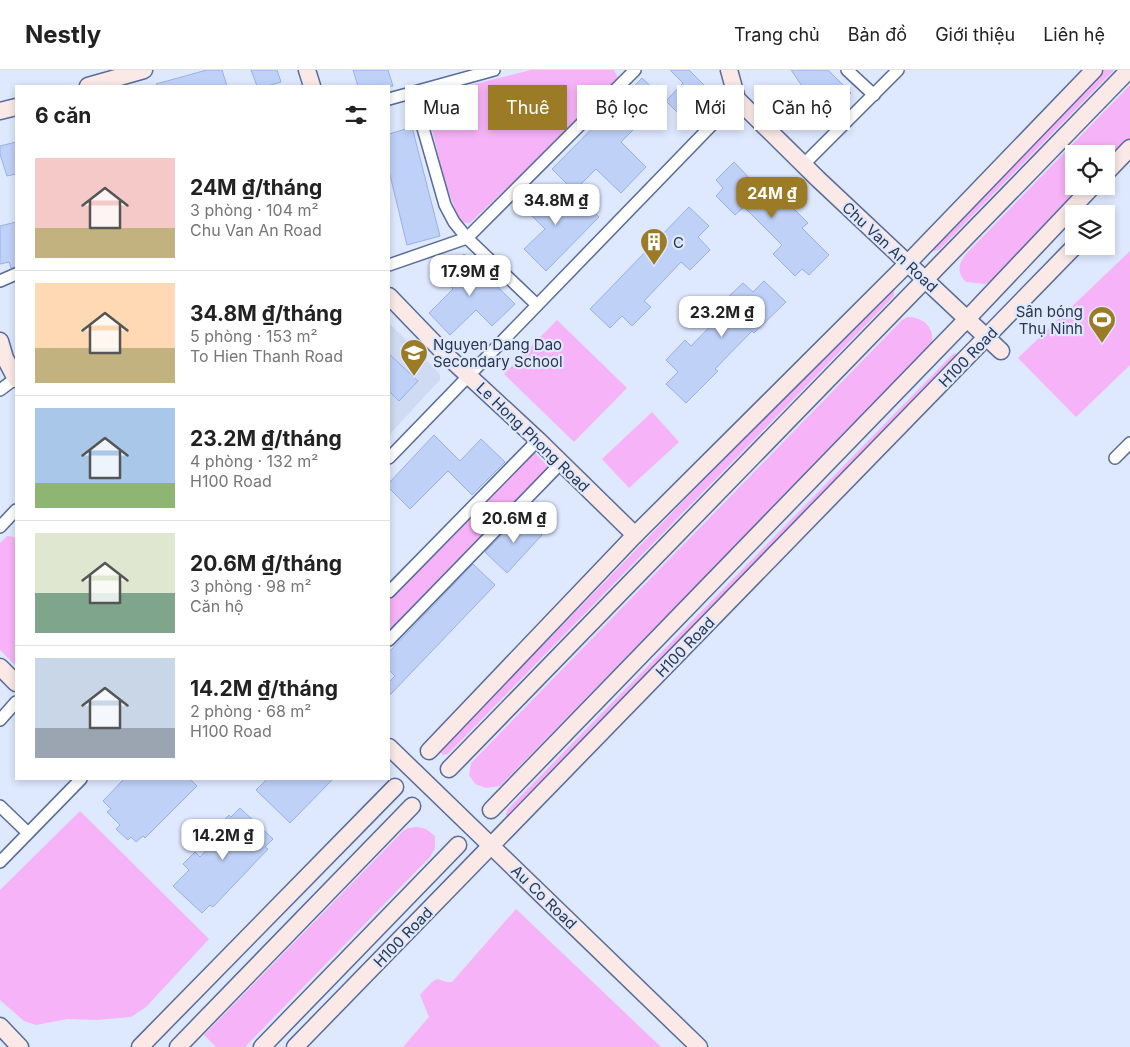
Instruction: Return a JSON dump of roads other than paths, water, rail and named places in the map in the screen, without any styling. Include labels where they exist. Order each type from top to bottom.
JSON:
[{"type":"main road","points":[[92,85],[144,70]]},
{"type":"main road","points":[[307,70],[312,85]]},
{"type":"main road","points":[[729,70],[733,85]]},
{"type":"main road","points":[[429,752],[635,535],[908,263],[1094,70]]},
{"type":"main road","points":[[449,769],[1129,70]]},
{"type":"main road","points":[[0,111],[15,107]]},
{"type":"main road","name":"Chu Van An Road","points":[[744,107],[1001,352]]},
{"type":"main road","points":[[1115,164],[1130,148]]},
{"type":"main road","name":"H100 Road","points":[[491,810],[967,319],[1084,195]]},
{"type":"main road","name":"H100 Road","points":[[295,1047],[1066,255]]},
{"type":"main road","name":"Le Hong Phong Road","points":[[390,297],[468,375],[635,535]]},
{"type":"main road","points":[[0,341],[5,358],[15,376]]},
{"type":"main road","points":[[0,667],[15,682]]},
{"type":"main road","name":"Au Co Road","points":[[390,748],[699,1047]]},
{"type":"main road","points":[[140,1047],[394,787]]},
{"type":"main road","points":[[178,1047],[412,806]]},
{"type":"main road","name":"H100 Road","points":[[262,1047],[458,845]]},
{"type":"main road","points":[[0,1026],[20,1047]]},
{"type":"street","points":[[441,85],[494,70]]},
{"type":"street","points":[[390,265],[466,238],[624,74],[635,70]]},
{"type":"street","points":[[847,70],[874,96]]},
{"type":"street","points":[[803,165],[898,70]]},
{"type":"street","points":[[390,99],[405,95]]},
{"type":"street","points":[[424,130],[445,205],[454,222],[466,238],[538,304]]},
{"type":"street","points":[[390,457],[708,130]]},
{"type":"street","points":[[0,281],[15,274]]},
{"type":"street","points":[[0,390],[15,379]]},
{"type":"street","points":[[390,591],[538,440]]},
{"type":"street","points":[[1115,458],[1130,443]]},
{"type":"street","points":[[390,639],[561,463]]},
{"type":"street","points":[[0,720],[15,703]]},
{"type":"street","points":[[0,862],[79,780]]},
{"type":"street","points":[[0,806],[28,833]]},
{"type":"place","name":"C","points":[[654,266]]},
{"type":"place","name":"Sân bóng Thụ Ninh","points":[[1102,344]]},
{"type":"place","name":"Nguyen Dang Dao Secondary School","points":[[414,377]]}]
